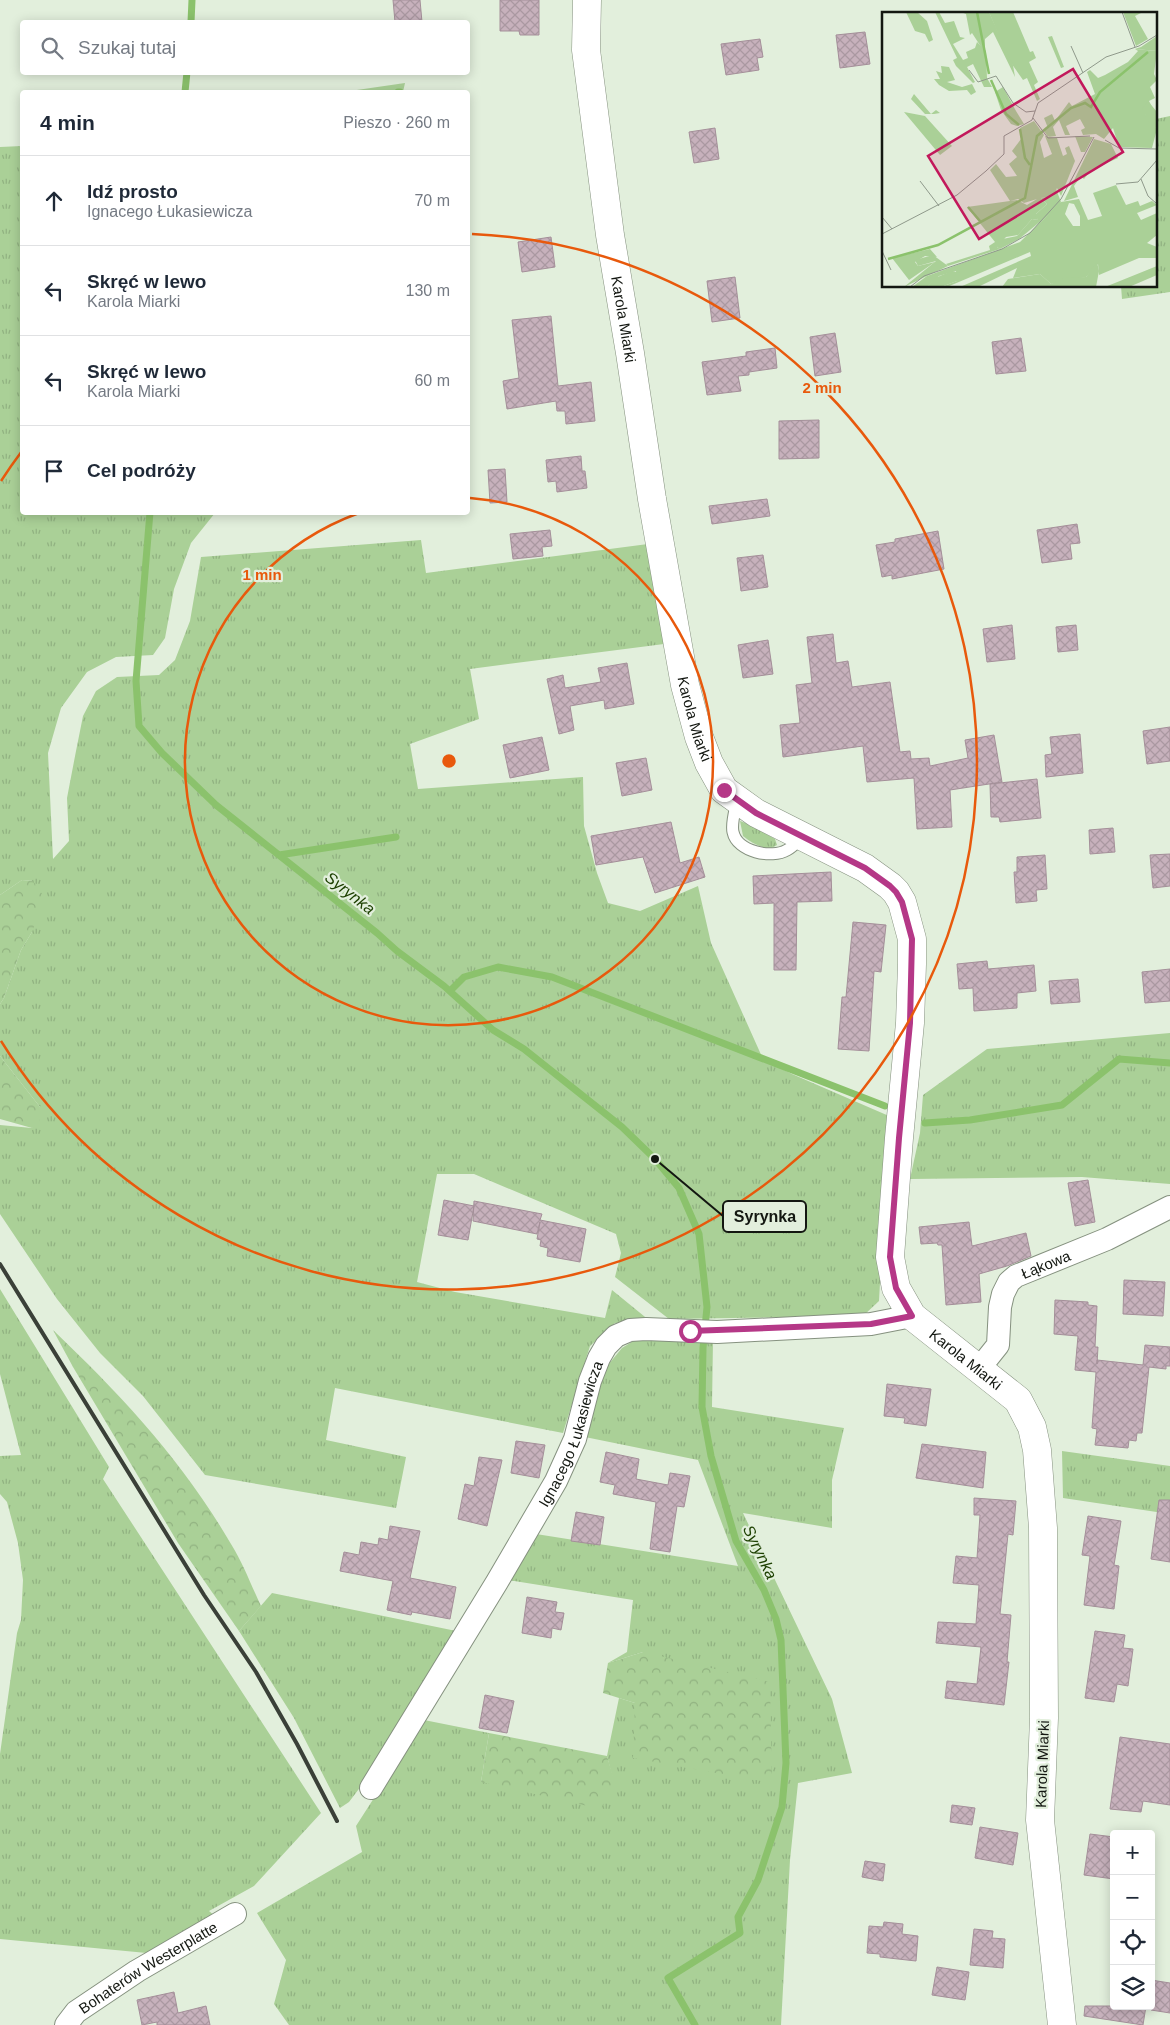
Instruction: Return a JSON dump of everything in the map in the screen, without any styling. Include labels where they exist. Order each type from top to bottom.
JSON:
[{"type":"street","name":"Karola Miarki","points":[[587,0],[586,50],[610,235],[652,500],[685,685],[699,738],[709,763],[724,790],[756,813],[865,868],[890,886],[902,902],[912,939],[910,1023],[890,1257],[896,1288],[912,1316],[1018,1400],[1032,1426],[1037,1450],[1043,1528],[1044,1708],[1040,1820],[1062,2025]]},
{"type":"street","name":"Łąkowa","points":[[978,1370],[998,1345],[1003,1294],[1009,1282],[1016,1276],[1107,1239],[1170,1207]]},
{"type":"street","name":"Ignacego Łukasiewicza","points":[[371,1788],[497,1582],[556,1481],[575,1439],[590,1381],[599,1358],[606,1346],[616,1336],[630,1330],[646,1329],[717,1332],[871,1324],[912,1316]]},
{"type":"street","name":"Bohaterów Westerplatte","points":[[66,2025],[76,2012],[137,1971],[236,1914]]},
{"type":"green space","points":[[405,83],[403,90],[357,90]]},
{"type":"green space","points":[[1170,116],[1170,292],[1122,299],[1121,288],[1158,288],[1158,119]]},
{"type":"green space","points":[[20,146],[20,515],[213,515],[191,543],[174,589],[165,638],[153,655],[116,657],[87,672],[61,708],[48,753],[53,859],[69,841],[67,798],[83,716],[96,691],[117,677],[159,675],[175,660],[190,621],[201,557],[421,540],[426,573],[648,544],[664,644],[470,669],[479,719],[410,744],[418,789],[583,777],[584,826],[597,873],[608,903],[640,911],[698,886],[711,943],[763,1059],[792,1074],[889,1116],[879,1301],[863,1316],[669,1319],[615,1277],[621,1253],[616,1234],[474,1174],[437,1174],[417,1282],[455,1292],[605,1318],[612,1290],[650,1321],[615,1323],[590,1346],[563,1433],[335,1388],[326,1440],[406,1457],[396,1508],[205,1475],[143,1396],[100,1353],[57,1299],[0,1214],[0,1125],[32,1128],[40,1107],[0,1056],[0,1004],[4,998],[21,950],[32,932],[33,881],[22,880],[0,895],[0,147]]},
{"type":"green space","points":[[740,821],[775,839],[777,845],[770,849],[749,841],[743,836]]},
{"type":"green space","points":[[22,880],[33,881],[45,898],[32,932],[21,950],[4,998],[0,1004],[0,895]]},
{"type":"green space","points":[[1170,1033],[1170,1184],[1082,1177],[910,1179],[920,1133],[923,1095],[987,1049]]},
{"type":"green space","points":[[0,1056],[40,1107],[39,1123],[32,1128],[0,1119]]},
{"type":"green space","points":[[0,1289],[109,1467],[103,1479],[321,1813],[254,1886],[209,1911],[215,1916],[157,1954],[0,1939],[0,1754],[17,1633],[21,1620],[23,1580],[18,1543],[7,1502],[0,1494],[0,1456],[21,1455],[0,1374]]},
{"type":"green space","points":[[53,1330],[103,1379],[150,1430],[212,1513],[239,1559],[261,1606],[239,1631],[178,1543]]},
{"type":"green space","points":[[713,1339],[712,1407],[844,1428],[832,1480],[832,1528],[743,1513],[832,1699],[852,1773],[798,1783],[790,1860],[781,2025],[289,2025],[274,2004],[286,1960],[257,1913],[362,1852],[356,1826],[424,1720],[489,1733],[481,1782],[614,1783],[607,1756],[619,1698],[635,1703],[643,1652],[608,1663],[627,1652],[633,1600],[508,1580],[536,1534],[738,1566],[698,1460],[580,1436],[608,1365],[622,1348],[635,1340]]},
{"type":"green space","points":[[1062,1451],[1170,1466],[1170,1514],[1063,1498]]},
{"type":"green space","points":[[272,1593],[461,1632],[371,1773],[349,1802],[340,1808],[294,1718],[239,1631]]},
{"type":"green space","points":[[643,1652],[770,1682],[772,1783],[633,1758],[635,1703],[603,1693],[608,1663]]},
{"type":"green space","points":[[489,1733],[607,1756],[615,1783],[601,1809],[481,1782]]},
{"type":"building","points":[[393,0],[420,0],[422,20],[395,20]]},
{"type":"building","points":[[500,0],[539,0],[539,35],[520,35],[519,31],[500,31]]},
{"type":"building","points":[[865,32],[870,64],[840,68],[836,35]]},
{"type":"building","points":[[760,39],[763,57],[757,58],[759,70],[726,75],[721,44]]},
{"type":"building","points":[[715,128],[719,159],[694,163],[689,132]]},
{"type":"building","points":[[551,237],[555,267],[522,272],[518,242]]},
{"type":"building","points":[[735,277],[740,318],[712,322],[707,281]]},
{"type":"building","points":[[551,316],[558,386],[591,382],[595,421],[566,424],[565,411],[557,411],[556,401],[507,409],[503,381],[519,378],[512,320]]},
{"type":"building","points":[[835,333],[841,372],[815,376],[810,337]]},
{"type":"building","points":[[1021,338],[1026,371],[996,374],[992,342]]},
{"type":"building","points":[[775,348],[777,368],[749,372],[749,375],[738,376],[741,391],[707,395],[702,362],[746,356],[746,352]]},
{"type":"building","points":[[819,420],[819,458],[779,459],[779,421]]},
{"type":"building","points":[[581,456],[582,471],[585,471],[587,488],[557,492],[556,481],[548,482],[546,460]]},
{"type":"building","points":[[505,469],[507,502],[490,503],[488,470]]},
{"type":"building","points":[[767,499],[770,516],[712,524],[709,506]]},
{"type":"building","points":[[1077,524],[1080,543],[1070,544],[1072,559],[1042,563],[1037,530]]},
{"type":"building","points":[[550,530],[552,546],[542,547],[543,556],[513,559],[510,534]]},
{"type":"building","points":[[938,531],[944,569],[892,579],[892,575],[882,577],[876,545],[895,542],[895,539]]},
{"type":"building","points":[[763,555],[768,587],[741,591],[737,558]]},
{"type":"building","points":[[1012,625],[1015,659],[987,662],[983,629]]},
{"type":"building","points":[[1076,625],[1078,650],[1058,652],[1056,627]]},
{"type":"building","points":[[833,634],[836,663],[848,661],[852,687],[890,682],[900,752],[910,751],[911,759],[929,758],[930,766],[968,758],[965,740],[994,735],[1002,782],[950,790],[952,827],[917,829],[914,778],[867,782],[863,746],[783,757],[780,725],[800,723],[796,685],[812,683],[807,637]]},
{"type":"building","points":[[768,640],[773,674],[743,678],[738,645]]},
{"type":"building","points":[[627,663],[634,704],[605,709],[604,700],[570,706],[574,730],[559,734],[547,679],[563,675],[565,688],[601,682],[598,668]]},
{"type":"building","points":[[1170,727],[1170,761],[1147,764],[1143,731]]},
{"type":"building","points":[[1080,734],[1083,773],[1046,777],[1045,755],[1052,754],[1050,737]]},
{"type":"building","points":[[542,737],[549,770],[510,778],[503,745]]},
{"type":"building","points":[[646,758],[652,790],[622,796],[616,763]]},
{"type":"building","points":[[1037,779],[1041,818],[1000,822],[999,817],[991,817],[990,784]]},
{"type":"building","points":[[671,822],[680,863],[699,857],[705,877],[655,893],[643,857],[596,865],[591,836]]},
{"type":"building","points":[[1113,828],[1115,852],[1090,854],[1089,830]]},
{"type":"building","points":[[1170,854],[1170,886],[1153,888],[1150,855]]},
{"type":"building","points":[[1045,855],[1047,889],[1036,890],[1037,901],[1016,903],[1014,872],[1017,872],[1017,857]]},
{"type":"building","points":[[831,872],[832,901],[797,902],[796,970],[774,970],[774,903],[754,904],[753,876]]},
{"type":"building","points":[[853,922],[886,925],[881,972],[874,971],[869,1051],[838,1049],[842,997],[846,997]]},
{"type":"building","points":[[987,961],[988,969],[1034,965],[1036,991],[1017,993],[1017,1008],[974,1011],[973,988],[959,989],[957,964]]},
{"type":"building","points":[[1170,969],[1170,1001],[1145,1003],[1142,972]]},
{"type":"building","points":[[1078,979],[1080,1002],[1051,1004],[1049,981]]},
{"type":"building","points":[[1088,1180],[1095,1222],[1075,1226],[1068,1183]]},
{"type":"building","points":[[444,1200],[474,1206],[468,1240],[438,1235]]},
{"type":"building","points":[[474,1201],[542,1214],[540,1220],[586,1229],[580,1262],[547,1256],[548,1248],[540,1246],[541,1240],[537,1239],[540,1222],[537,1234],[473,1221]]},
{"type":"building","points":[[969,1222],[972,1246],[1026,1233],[1031,1256],[1007,1266],[979,1274],[981,1302],[946,1305],[942,1245],[937,1243],[921,1244],[919,1227]]},
{"type":"building","points":[[1124,1280],[1165,1282],[1163,1316],[1123,1314]]},
{"type":"building","points":[[1055,1300],[1088,1302],[1088,1305],[1097,1306],[1095,1347],[1098,1347],[1097,1360],[1143,1365],[1145,1345],[1170,1347],[1170,1366],[1166,1366],[1166,1369],[1149,1367],[1142,1433],[1137,1433],[1136,1441],[1129,1440],[1128,1448],[1095,1445],[1097,1429],[1092,1428],[1096,1372],[1075,1370],[1078,1336],[1054,1334]]},
{"type":"building","points":[[887,1384],[931,1389],[926,1426],[904,1423],[905,1418],[884,1416]]},
{"type":"building","points":[[516,1441],[545,1445],[539,1478],[511,1473]]},
{"type":"building","points":[[922,1444],[986,1452],[983,1488],[916,1478]]},
{"type":"building","points":[[606,1452],[639,1459],[636,1479],[668,1485],[670,1473],[690,1476],[684,1507],[677,1506],[670,1552],[650,1549],[656,1502],[613,1494],[615,1485],[600,1482]]},
{"type":"building","points":[[479,1457],[502,1460],[487,1526],[458,1519],[465,1484],[474,1486]]},
{"type":"building","points":[[974,1498],[1016,1501],[1013,1535],[1008,1534],[1000,1614],[1011,1615],[1007,1662],[1009,1662],[1004,1705],[945,1698],[947,1681],[977,1684],[981,1647],[936,1643],[938,1622],[976,1624],[979,1585],[953,1583],[956,1556],[977,1558],[980,1515],[974,1515]]},
{"type":"building","points":[[1159,1500],[1170,1500],[1170,1562],[1151,1559]]},
{"type":"building","points":[[576,1512],[604,1517],[600,1545],[571,1541]]},
{"type":"building","points":[[1088,1516],[1121,1521],[1114,1565],[1119,1566],[1114,1609],[1084,1605],[1090,1556],[1082,1555]]},
{"type":"building","points":[[390,1526],[420,1531],[410,1578],[456,1587],[450,1619],[412,1612],[411,1615],[387,1610],[393,1581],[340,1571],[344,1552],[359,1555],[361,1542],[378,1545],[379,1538],[388,1540]]},
{"type":"building","points":[[527,1597],[557,1602],[555,1612],[564,1613],[561,1630],[552,1628],[551,1638],[522,1633]]},
{"type":"building","points":[[1095,1631],[1125,1635],[1123,1648],[1133,1649],[1128,1686],[1117,1684],[1114,1702],[1085,1698]]},
{"type":"building","points":[[485,1695],[514,1701],[507,1733],[479,1728]]},
{"type":"building","points":[[1120,1737],[1170,1744],[1170,1805],[1143,1801],[1141,1812],[1110,1809]]},
{"type":"building","points":[[952,1805],[975,1808],[972,1825],[950,1822]]},
{"type":"building","points":[[980,1827],[1018,1833],[1013,1865],[975,1858]]},
{"type":"building","points":[[1090,1834],[1110,1836],[1110,1878],[1084,1875]]},
{"type":"building","points":[[865,1861],[885,1864],[883,1881],[862,1877]]},
{"type":"building","points":[[884,1922],[903,1924],[902,1934],[918,1936],[916,1961],[880,1957],[880,1954],[867,1953],[869,1926],[883,1927]]},
{"type":"building","points":[[974,1929],[993,1931],[992,1938],[1005,1939],[1003,1968],[970,1965]]},
{"type":"building","points":[[937,1967],[969,1972],[965,2000],[932,1995]]},
{"type":"building","points":[[1155,1981],[1170,1983],[1170,2013],[1151,2010],[1155,2010]]},
{"type":"building","points":[[174,1992],[178,2013],[206,2006],[210,2025],[157,2025],[157,2022],[142,2025],[137,2000]]},
{"type":"building","points":[[1085,2006],[1110,2006],[1110,2010],[1145,2010],[1143,2025],[1084,2016]]},
{"type":"waterway","name":"Syrynka","points":[[191,20],[192,0]]},
{"type":"waterway","name":"Syrynka","points":[[185,90],[187,75]]},
{"type":"waterway","name":"Syrynka","points":[[150,515],[136,681],[139,726],[162,753],[216,805],[397,951],[444,986],[493,1030],[524,1049],[622,1127],[655,1159],[679,1188],[699,1234],[707,1307],[703,1348],[702,1407],[711,1456],[736,1541],[764,1590],[776,1619],[781,1640],[786,1763],[782,1807],[758,1880],[738,1917],[740,1933],[668,1978],[695,2025]]},
{"type":"waterway","points":[[279,855],[396,837]]},
{"type":"waterway","points":[[450,991],[464,977],[498,967],[552,977],[885,1106]]},
{"type":"waterway","points":[[925,1123],[970,1120],[1062,1105],[1119,1059],[1170,1063]]},
{"type":"railway","points":[[0,1264],[204,1595],[256,1672],[297,1744],[337,1821]]},
{"type":"place","name":"Syrynka","points":[[655,1159]]},
{"type":"route","points":[[690,1331],[717,1332],[871,1324],[912,1316],[896,1288],[890,1257],[910,1023],[912,939],[902,902],[890,886],[865,868],[756,813],[724,790]]}]
